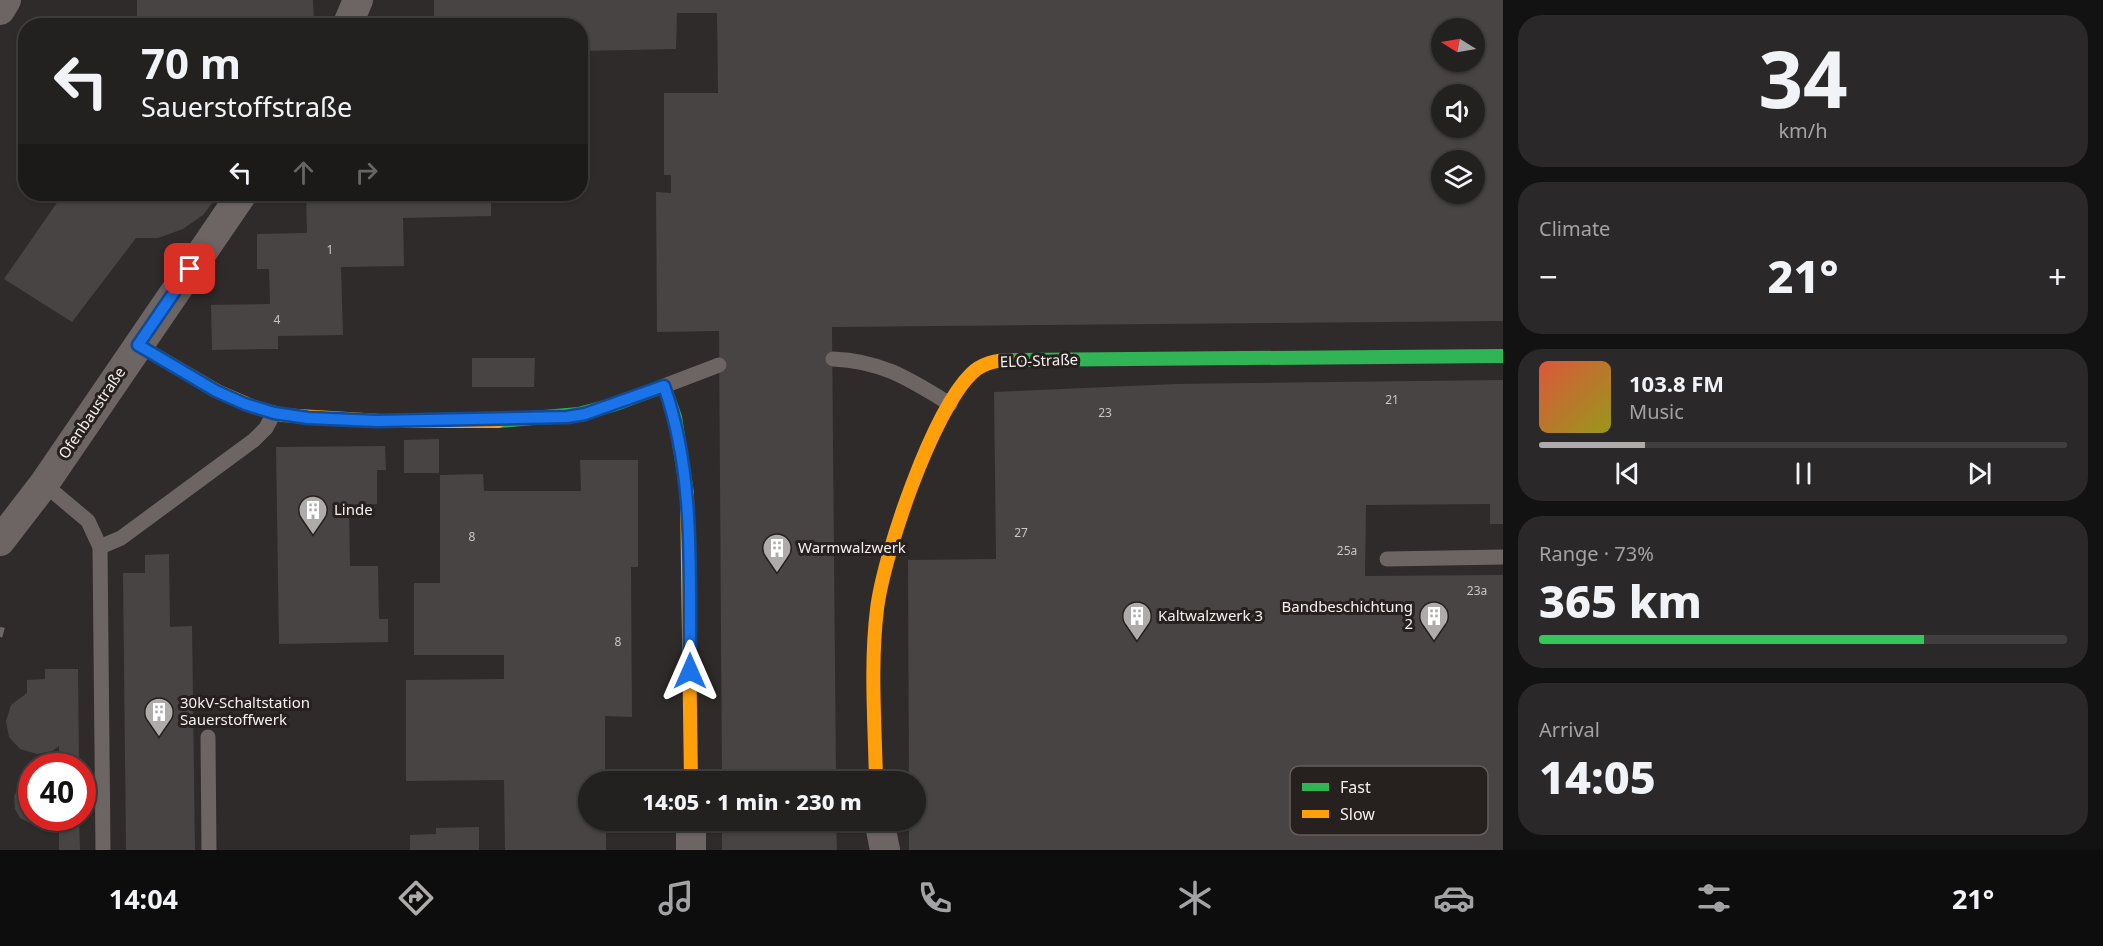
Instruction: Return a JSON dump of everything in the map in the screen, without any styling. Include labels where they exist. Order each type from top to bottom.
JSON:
[{"type":"street","points":[[0,10],[6,0]]},
{"type":"street","points":[[350,18],[358,0]]},
{"type":"street","name":"Ofenbaustraße","points":[[0,541],[10,508],[44,484],[237,201]]},
{"type":"street","points":[[138,345],[216,391],[274,413],[308,418],[377,421],[534,419],[585,414],[664,386],[675,417],[687,491],[691,771]]},
{"type":"street","name":"ELO-Straße","points":[[876,771],[877,606],[904,505],[950,404],[972,373],[997,360],[1503,356]]},
{"type":"street","points":[[691,831],[691,850]]},
{"type":"street","points":[[881,831],[885,850]]},
{"type":"lane","points":[[833,359],[851,360],[894,371],[950,404]]},
{"type":"lane","points":[[664,386],[719,365]]},
{"type":"lane","points":[[100,547],[121,538],[254,440],[266,428],[274,413]]},
{"type":"lane","points":[[44,484],[88,521],[100,547],[103,850]]},
{"type":"lane","points":[[1387,559],[1503,557]]},
{"type":"lane","points":[[208,737],[209,850]]},
{"type":"building","points":[[137,0],[313,0],[314,18],[137,18]]},
{"type":"building","name":"Warmwalzwerk","points":[[434,0],[1503,0],[1503,321],[832,327],[836,771],[722,771],[719,331],[657,332],[656,192],[671,193],[671,175],[664,175],[664,93],[718,93],[717,13],[677,13],[676,49],[588,51],[588,18],[434,18]]},
{"type":"building","points":[[58,201],[214,201],[203,215],[183,229],[158,238],[136,238],[72,322],[4,279]]},
{"type":"building","points":[[306,201],[491,201],[491,216],[403,218],[404,266],[341,267],[343,335],[278,336],[278,349],[212,350],[211,305],[270,304],[269,269],[257,269],[257,234],[307,233]]},
{"type":"building","points":[[472,358],[535,358],[534,387],[472,387]]},
{"type":"building","name":"Kaltwalzwerk 3","points":[[1503,380],[1503,524],[1490,524],[1490,504],[1366,505],[1365,576],[1503,575],[1503,850],[909,850],[909,831],[926,831],[926,771],[909,771],[908,560],[996,559],[994,392],[1176,384]]},
{"type":"building","points":[[439,439],[439,473],[404,473],[404,440]]},
{"type":"building","name":"Linde","points":[[385,446],[386,470],[377,470],[377,504],[349,505],[350,566],[378,566],[379,619],[388,619],[388,642],[279,644],[276,447]]},
{"type":"building","points":[[580,460],[638,460],[638,567],[631,567],[632,717],[605,716],[605,771],[578,771],[578,831],[606,831],[606,850],[505,850],[504,780],[406,781],[406,680],[504,679],[504,655],[414,655],[414,583],[440,583],[440,475],[483,474],[484,491],[581,491]]},
{"type":"building","name":"30kV-Schaltstation Sauerstoffwerk","points":[[169,554],[170,627],[192,626],[195,850],[126,850],[123,573],[145,573],[145,555]]},
{"type":"building","points":[[45,669],[78,669],[79,753],[59,753],[59,746],[52,751],[34,753],[20,749],[9,737],[6,721],[11,705],[27,693],[27,680],[45,679]]},
{"type":"building","points":[[18,789],[18,814],[15,809],[14,796]]},
{"type":"building","points":[[479,827],[479,850],[410,850],[410,835],[436,834],[436,828]]},
{"type":"building","points":[[59,831],[79,831],[80,850],[59,850]]},
{"type":"building","points":[[722,831],[836,831],[837,850],[722,850]]},
{"type":"railway","points":[[0,637],[3,626]]},
{"type":"traffic: fast","points":[[1009,360],[1503,356]]},
{"type":"traffic: fast","points":[[498,421],[579,414],[616,404],[664,386],[675,417],[687,493]]},
{"type":"traffic: slow","points":[[138,345],[219,392],[254,407],[282,415],[380,421],[498,421]]},
{"type":"traffic: slow","points":[[876,771],[874,652],[877,609],[881,584],[900,520],[926,451],[956,393],[971,374],[979,368],[994,362],[1009,360]]},
{"type":"traffic: slow","points":[[687,493],[691,771]]},
{"type":"place","name":"Linde","points":[[313,536]]},
{"type":"place","name":"Warmwalzwerk","points":[[777,574]]},
{"type":"place","name":"Kaltwalzwerk 3","points":[[1137,642]]},
{"type":"place","name":"Bandbeschichtung 2","points":[[1434,642]]},
{"type":"place","name":"30kV-Schaltstation Sauerstoffwerk","points":[[159,738]]},
{"type":"route","points":[[190,269],[138,345],[216,391],[245,404],[274,413],[308,418],[377,421],[567,417],[585,414],[629,400],[664,386],[675,417],[687,491],[690,671]]}]
